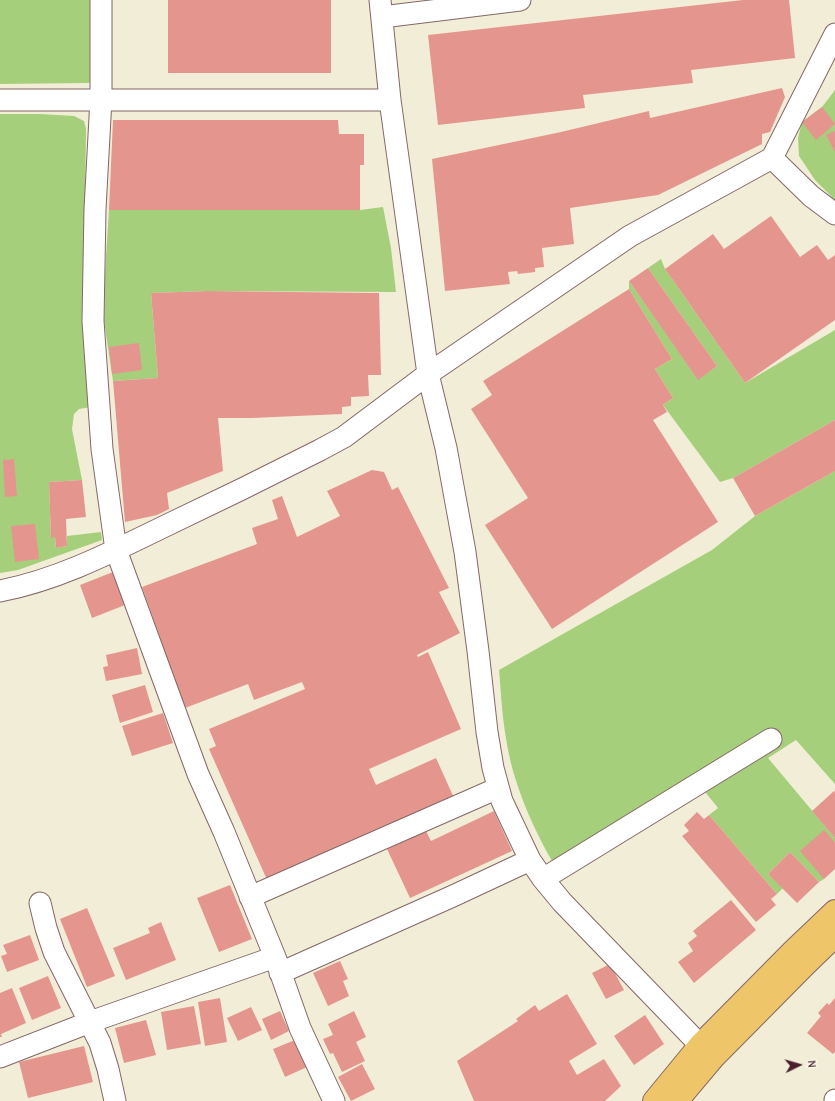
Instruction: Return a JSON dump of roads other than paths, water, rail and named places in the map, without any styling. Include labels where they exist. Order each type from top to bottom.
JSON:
[{"type":"main road","points":[[678,1101],[707,1051],[793,951],[835,911]]},
{"type":"main road","points":[[654,1101],[707,1051],[806,964],[835,936]]},
{"type":"street","points":[[101,0],[102,99],[95,209],[93,321],[102,449],[116,550],[198,774],[224,832],[277,965],[300,1028],[334,1101]]},
{"type":"street","points":[[520,0],[381,9],[390,100],[428,374],[446,448],[464,552],[493,768],[502,801],[530,860],[542,879],[562,902],[707,1051]]},
{"type":"street","points":[[0,591],[43,580],[116,550],[326,447],[350,433],[428,374],[630,236],[772,158],[835,34]]},
{"type":"street","points":[[0,100],[390,100]]},
{"type":"street","points":[[772,158],[811,196],[835,214]]},
{"type":"street","points":[[542,879],[771,739]]},
{"type":"street","points":[[250,897],[498,788]]},
{"type":"street","points":[[0,1057],[90,1022],[277,965],[453,896],[530,860]]},
{"type":"street","points":[[40,903],[54,952],[100,1043],[108,1069],[115,1101]]}]
